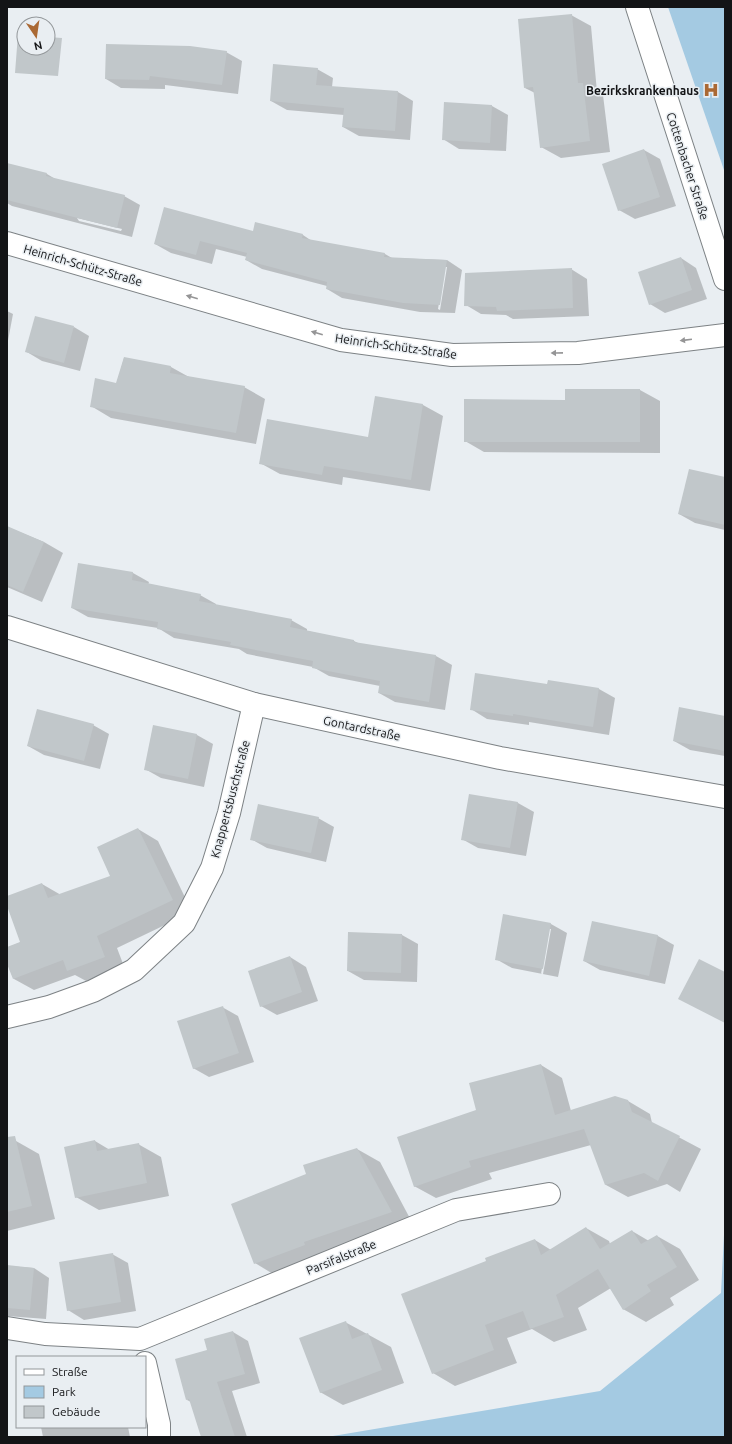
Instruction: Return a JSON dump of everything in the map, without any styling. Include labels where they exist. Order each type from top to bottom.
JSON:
[{"type":"street","name":"Cottenbacher Straße","points":[[637,7],[725,279]]},
{"type":"street","name":"Heinrich-Schütz-Straße","points":[[7,243],[342,340],[452,355],[578,353],[725,335]]},
{"type":"street","name":"Gontardstraße","points":[[7,627],[254,704],[500,758],[725,797]]},
{"type":"street","name":"Knappertsbuschstraße","points":[[7,1017],[49,1006],[93,991],[134,970],[184,923],[212,868],[229,813],[254,704]]},
{"type":"street","name":"Parsifalstraße","points":[[7,1328],[142,1348],[456,1210],[549,1194]]},
{"type":"street","points":[[146,1367],[159,1424],[158,1437]]},
{"type":"green space","name":"Bezirkskrankenhaus","points":[[668,7],[725,7],[725,173]]},
{"type":"green space","points":[[725,1234],[725,1437],[327,1437],[600,1391],[721,1293]]},
{"type":"building","points":[[572,14],[578,83],[583,83],[590,141],[540,148],[533,87],[524,88],[518,19]]},
{"type":"building","points":[[56,38],[62,38],[58,76],[15,73],[16,56],[56,56]]},
{"type":"building","points":[[106,44],[190,46],[227,51],[222,85],[150,76],[149,80],[105,79]]},
{"type":"building","points":[[273,64],[318,68],[316,85],[398,91],[395,131],[342,127],[344,108],[270,101]]},
{"type":"building","points":[[444,102],[492,105],[490,143],[442,140]]},
{"type":"building","points":[[644,149],[660,197],[618,211],[602,164]]},
{"type":"building","points":[[7,163],[47,173],[46,176],[125,195],[117,228],[7,200]]},
{"type":"building","points":[[164,207],[253,231],[255,222],[303,234],[302,238],[385,253],[384,257],[447,260],[440,305],[403,303],[326,289],[327,282],[245,260],[247,253],[200,241],[196,255],[154,244]]},
{"type":"building","points":[[681,257],[692,290],[649,305],[638,272]]},
{"type":"building","points":[[572,268],[573,308],[497,311],[496,307],[464,306],[465,273]]},
{"type":"building","points":[[35,316],[74,326],[64,363],[25,352]]},
{"type":"building","points":[[124,357],[171,366],[170,373],[245,386],[236,433],[90,407],[95,378],[116,383]]},
{"type":"building","points":[[565,389],[640,389],[640,442],[464,442],[464,399],[565,400]]},
{"type":"building","points":[[375,396],[423,404],[411,480],[324,466],[322,475],[259,464],[267,419],[368,437]]},
{"type":"building","points":[[689,469],[725,477],[725,525],[678,514]]},
{"type":"building","points":[[7,526],[44,542],[23,592],[7,585]]},
{"type":"building","points":[[78,563],[133,572],[132,580],[201,594],[199,601],[292,619],[290,627],[354,640],[354,642],[436,655],[429,702],[378,693],[380,681],[312,668],[313,661],[230,645],[231,642],[157,629],[158,622],[71,608]]},
{"type":"building","points":[[475,673],[547,684],[548,680],[599,688],[593,727],[513,714],[513,716],[470,710]]},
{"type":"building","points":[[679,707],[725,716],[725,751],[673,741]]},
{"type":"building","points":[[37,709],[94,724],[84,761],[27,746]]},
{"type":"building","points":[[153,725],[197,734],[188,779],[144,770]]},
{"type":"building","points":[[469,794],[518,802],[510,848],[461,840]]},
{"type":"building","points":[[258,804],[319,817],[311,853],[250,840]]},
{"type":"building","points":[[138,828],[173,900],[97,936],[105,957],[67,971],[63,960],[13,979],[7,964],[7,947],[20,942],[7,906],[7,896],[42,883],[48,898],[110,876],[97,847]]},
{"type":"building","points":[[503,914],[551,923],[543,969],[495,960]]},
{"type":"building","points":[[592,921],[658,935],[649,976],[583,961]]},
{"type":"building","points":[[348,932],[402,934],[401,973],[347,971]]},
{"type":"building","points":[[290,956],[302,992],[260,1007],[248,971]]},
{"type":"building","points":[[699,959],[725,972],[725,1023],[678,999]]},
{"type":"building","points":[[223,1006],[239,1053],[193,1069],[177,1021]]},
{"type":"building","points":[[541,1064],[555,1115],[615,1096],[628,1100],[632,1112],[680,1136],[658,1181],[644,1173],[605,1185],[584,1129],[469,1161],[471,1167],[414,1187],[397,1137],[476,1110],[469,1083]]},
{"type":"building","points":[[15,1136],[32,1206],[7,1212],[7,1137]]},
{"type":"building","points":[[95,1140],[97,1151],[139,1143],[147,1183],[75,1198],[64,1147]]},
{"type":"building","points":[[357,1148],[392,1212],[304,1242],[305,1245],[254,1264],[231,1204],[306,1174],[303,1165]]},
{"type":"building","points":[[586,1227],[600,1249],[632,1230],[641,1244],[657,1235],[677,1267],[647,1285],[651,1291],[623,1310],[598,1269],[556,1295],[564,1317],[530,1329],[523,1311],[485,1325],[494,1350],[432,1374],[401,1294],[486,1261],[485,1258],[535,1239],[541,1255]]},
{"type":"building","points":[[113,1253],[121,1302],[67,1311],[59,1262]]},
{"type":"building","points":[[7,1265],[34,1268],[30,1310],[7,1308]]},
{"type":"building","points":[[346,1321],[352,1339],[368,1333],[382,1370],[320,1393],[299,1338]]},
{"type":"building","points":[[233,1331],[245,1374],[217,1382],[235,1437],[201,1437],[189,1399],[186,1400],[175,1359],[207,1350],[204,1339]]},
{"type":"place","name":"Bezirkskrankenhaus","points":[[711,90]]}]
